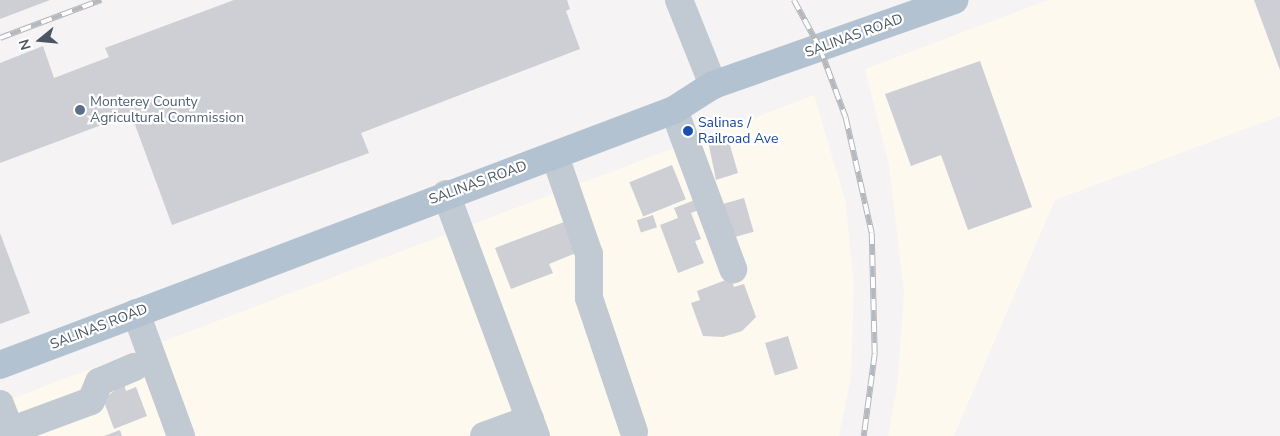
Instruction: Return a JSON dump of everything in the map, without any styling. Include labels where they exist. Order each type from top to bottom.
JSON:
[{"type":"main road","name":"SALINAS ROAD","points":[[0,365],[446,194],[554,156],[674,110],[713,85],[954,0]]},
{"type":"street","points":[[679,0],[713,85]]},
{"type":"street","points":[[674,110],[733,269]]},
{"type":"street","points":[[554,156],[589,254],[589,298],[634,432]]},
{"type":"street","points":[[446,194],[533,428],[484,436]]},
{"type":"street","points":[[136,313],[181,436]]},
{"type":"street","points":[[0,404],[11,434],[90,401],[98,382],[135,367]]},
{"type":"shaded area","points":[[1048,0],[1280,0],[1280,116],[1055,200],[954,436],[888,436],[897,387],[904,294],[889,165],[865,69]]},
{"type":"shaded area","points":[[814,95],[846,203],[854,286],[851,377],[839,436],[0,436],[0,403]]},
{"type":"building","points":[[0,0],[50,0],[0,19]]},
{"type":"building","points":[[234,0],[567,0],[570,9],[566,11],[580,49],[361,133],[369,153],[172,225],[131,114],[0,163],[0,63],[43,46],[54,78],[109,57],[105,48]]},
{"type":"building","points":[[1254,0],[1280,0],[1280,70]]},
{"type":"building","points":[[980,61],[1032,207],[968,230],[941,155],[911,166],[885,94]]},
{"type":"building","points":[[727,135],[738,173],[716,180],[708,141]]},
{"type":"building","points":[[672,165],[686,199],[643,217],[629,182]]},
{"type":"building","points":[[744,198],[754,232],[732,238],[723,204]]},
{"type":"building","points":[[695,200],[699,210],[691,213],[701,239],[695,241],[704,263],[678,273],[660,225],[678,218],[674,208]]},
{"type":"building","points":[[653,215],[657,227],[641,233],[637,220]]},
{"type":"building","points":[[564,222],[576,253],[549,264],[553,273],[511,289],[495,248]]},
{"type":"building","points":[[0,233],[30,313],[0,324]]},
{"type":"building","points":[[731,278],[734,287],[744,284],[756,317],[742,331],[723,337],[703,336],[691,303],[700,300],[697,291]]},
{"type":"building","points":[[788,336],[798,369],[775,376],[765,343]]},
{"type":"building","points":[[124,384],[126,391],[136,387],[147,416],[114,429],[103,399]]},
{"type":"building","points":[[120,430],[122,436],[104,436]]},
{"type":"railway","points":[[0,38],[101,0]]},
{"type":"railway","points":[[794,0],[820,48],[846,118],[872,233],[875,354],[864,436]]},
{"type":"place","name":"Monterey County Agricultural Commission","points":[[80,110]]},
{"type":"place","name":"Salinas / Railroad Ave","points":[[688,131]]}]
